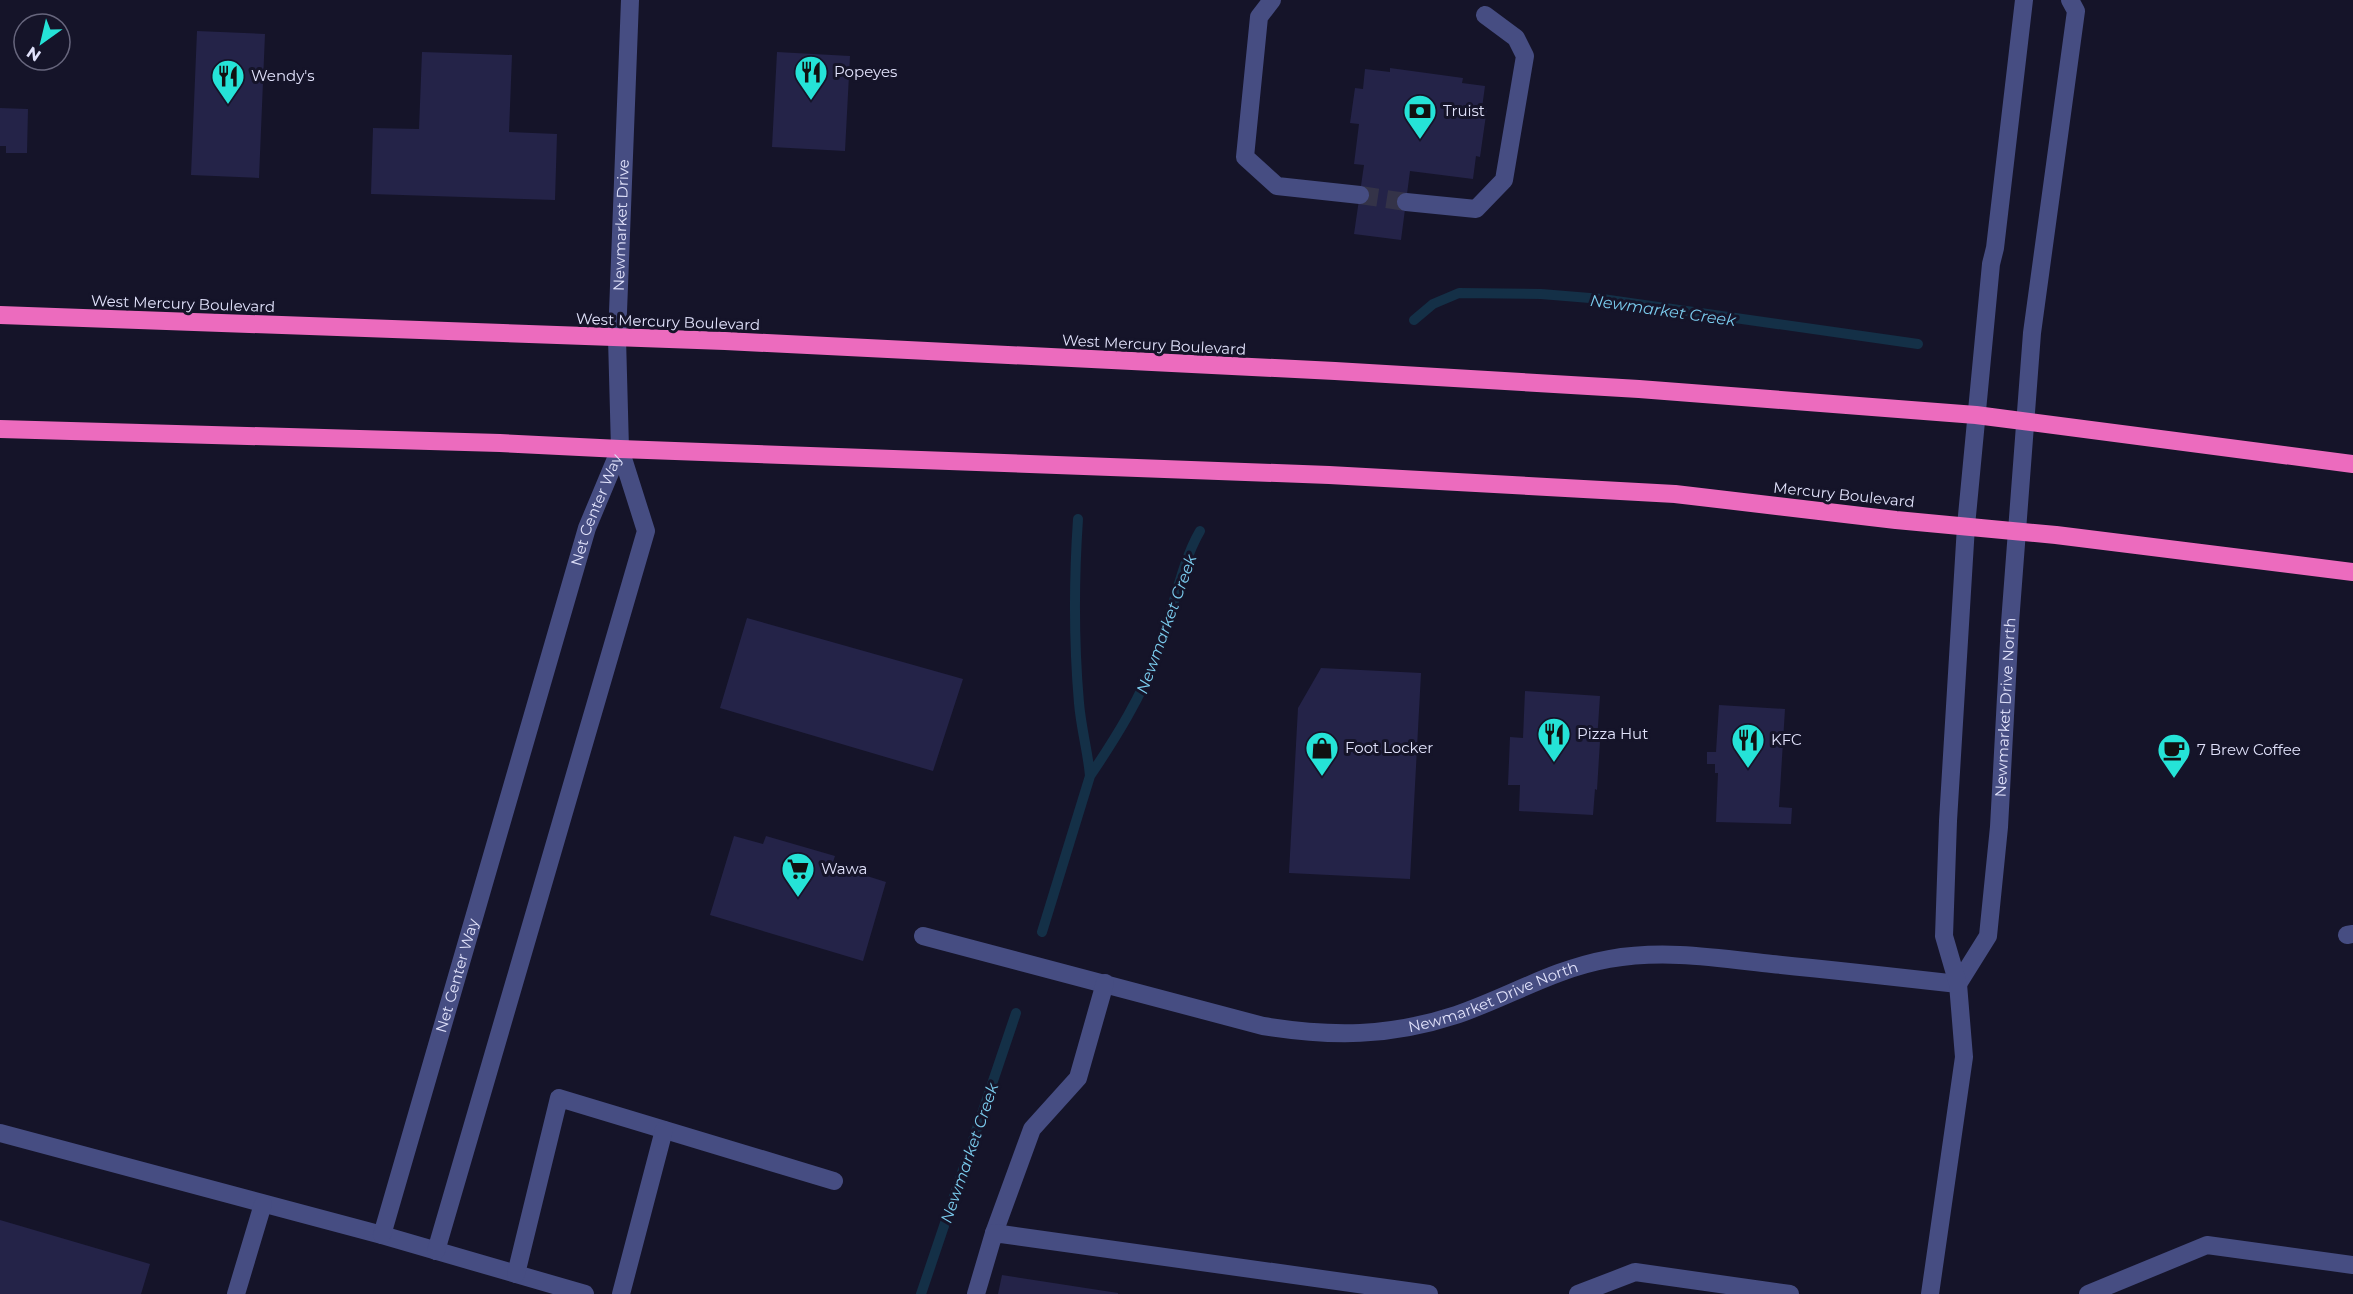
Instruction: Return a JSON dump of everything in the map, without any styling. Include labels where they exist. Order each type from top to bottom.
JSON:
[{"type":"highway","name":"West Mercury Boulevard","points":[[0,315],[617,338],[1335,371],[1639,389],[1976,416]]},
{"type":"highway","points":[[1976,416],[2353,464]]},
{"type":"highway","points":[[0,429],[500,443],[620,450]]},
{"type":"highway","name":"Mercury Boulevard","points":[[620,450],[1329,475],[1675,494],[2016,531],[2353,572]]},
{"type":"street","name":"Newmarket Drive","points":[[620,450],[617,338],[630,0]]},
{"type":"street","points":[[1272,0],[1258,17],[1245,157],[1277,186],[1359,195]]},
{"type":"street","points":[[1930,1294],[1964,1057],[1958,984],[1944,936],[1948,821],[1966,526],[1991,264],[1995,248],[2024,0]]},
{"type":"street","name":"Newmarket Drive North","points":[[923,936],[1263,1026],[1310,1033],[1354,1034],[1403,1030],[1457,1014],[1557,972],[1609,959],[1652,954],[1700,956],[1958,984],[1988,936],[1999,827],[2016,531],[2032,333],[2076,11],[2070,0]]},
{"type":"street","points":[[1406,202],[1476,209],[1504,180],[1525,56],[1516,38],[1485,15]]},
{"type":"street","name":"Net Center Way","points":[[382,1235],[587,528],[620,450]]},
{"type":"street","name":"Net Center Way","points":[[436,1251],[646,531],[620,450]]},
{"type":"street","points":[[976,1294],[994,1233],[1032,1129],[1078,1078],[1105,983]]},
{"type":"street","points":[[516,1274],[560,1098],[834,1181]]},
{"type":"street","points":[[621,1294],[664,1130]]},
{"type":"street","points":[[0,1133],[382,1235],[585,1294]]},
{"type":"street","points":[[236,1294],[263,1204]]},
{"type":"street","points":[[994,1233],[1429,1294]]},
{"type":"street","points":[[2088,1294],[2208,1245],[2353,1265]]},
{"type":"street","points":[[1578,1294],[1635,1272],[1790,1294]]},
{"type":"building","name":"Wendy's","points":[[197,31],[265,34],[259,178],[191,175]]},
{"type":"building","points":[[422,52],[512,55],[509,132],[557,134],[555,200],[371,194],[373,128],[419,129]]},
{"type":"building","name":"Popeyes","points":[[777,52],[850,56],[845,151],[772,147]]},
{"type":"building","name":"Truist","points":[[1390,68],[1463,78],[1462,83],[1485,86],[1482,108],[1487,108],[1480,157],[1476,156],[1473,179],[1410,171],[1401,240],[1354,234],[1364,165],[1354,164],[1359,124],[1350,123],[1355,88],[1363,89],[1365,69],[1390,72]]},
{"type":"building","points":[[0,108],[28,109],[27,153],[6,153],[6,146],[0,146]]},
{"type":"building","points":[[747,618],[963,679],[933,771],[720,708]]},
{"type":"building","points":[[1321,668],[1421,673],[1410,879],[1289,873],[1298,708]]},
{"type":"building","name":"Pizza Hut","points":[[1525,691],[1600,696],[1597,741],[1600,741],[1593,815],[1519,811],[1520,785],[1508,785],[1510,737],[1523,738]]},
{"type":"building","name":"KFC","points":[[1719,705],[1785,709],[1779,807],[1792,808],[1791,824],[1716,822],[1718,773],[1715,773],[1715,764],[1707,764],[1707,752],[1716,752]]},
{"type":"building","name":"Wawa","points":[[734,836],[763,844],[766,836],[835,856],[832,865],[886,882],[863,961],[710,915]]},
{"type":"building","points":[[0,1220],[150,1264],[141,1294],[0,1294]]},
{"type":"building","points":[[1002,1275],[1118,1293],[1118,1294],[998,1294]]},
{"type":"waterway","name":"Newmarket Creek","points":[[1414,320],[1433,304],[1459,293],[1541,294],[1602,299],[1918,344]]},
{"type":"waterway","points":[[1042,932],[1090,776],[1080,712],[1076,658],[1075,588],[1078,519]]},
{"type":"waterway","name":"Newmarket Creek","points":[[1090,776],[1128,716],[1144,685],[1163,637],[1187,558],[1200,531]]},
{"type":"waterway","name":"Newmarket Creek","points":[[921,1294],[1016,1013]]},
{"type":"tunnel","points":[[1360,195],[1406,202]]},
{"type":"place","name":"Popeyes","points":[[811,101]]},
{"type":"place","name":"Wendy's","points":[[228,105]]},
{"type":"place","name":"Truist","points":[[1420,140]]},
{"type":"place","name":"Pizza Hut","points":[[1554,763]]},
{"type":"place","name":"KFC","points":[[1748,769]]},
{"type":"place","name":"Foot Locker","points":[[1322,777]]},
{"type":"place","name":"7 Brew Coffee","points":[[2174,779]]},
{"type":"place","name":"Wawa","points":[[798,898]]}]
